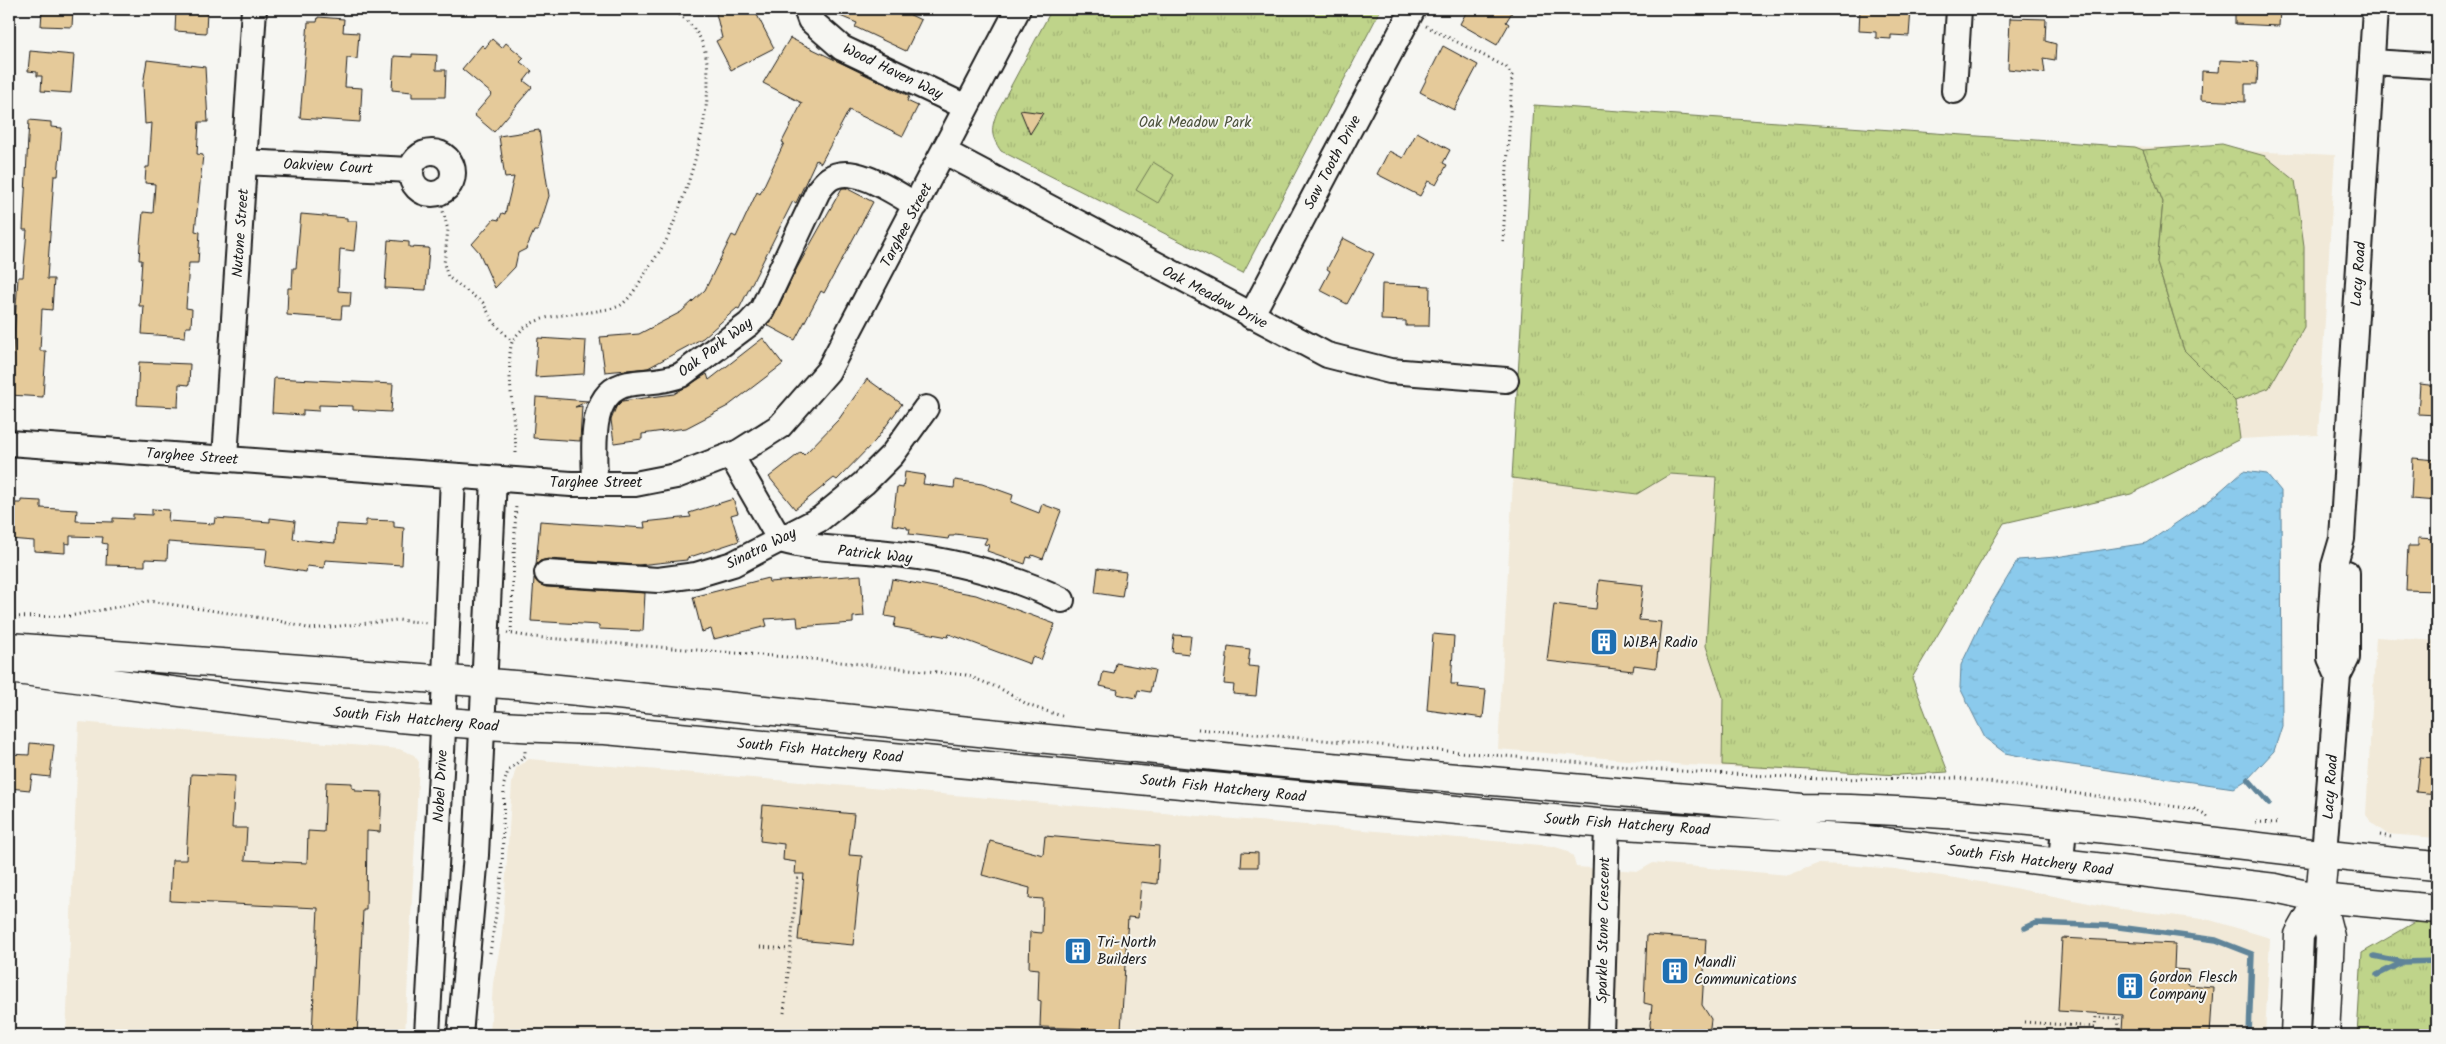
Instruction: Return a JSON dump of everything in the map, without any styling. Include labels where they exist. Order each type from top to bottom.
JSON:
[{"type":"main road","name":"South Fish Hatchery Road","points":[[9,647],[483,683],[725,704],[1396,773],[1802,808],[1861,809],[2064,826],[2437,866]]},
{"type":"main road","name":"South Fish Hatchery Road","points":[[9,669],[205,696],[443,722],[526,728],[605,730],[1606,824],[1858,839],[2275,888],[2320,898],[2437,909]]},
{"type":"main road","name":"Lacy Road","points":[[2324,853],[2320,898],[2330,937],[2325,1035]]},
{"type":"main road","name":"Lacy Road","points":[[2295,1035],[2299,935],[2320,898]]},
{"type":"street","name":"Nutone Street","points":[[225,458],[254,9]]},
{"type":"street","name":"Wood Haven Way","points":[[806,9],[810,20],[842,48],[966,107]]},
{"type":"street","name":"Targhee Street","points":[[9,444],[225,458],[494,479],[594,484],[635,484],[668,478],[731,455],[780,426],[828,371],[945,152],[966,107],[1018,9]]},
{"type":"street","points":[[1954,91],[1959,9]]},
{"type":"street","name":"Lacy Road","points":[[2324,853],[2338,676],[2330,658],[2330,624],[2334,566],[2342,538],[2375,9]]},
{"type":"street","name":"Saw Tooth Drive","points":[[1251,316],[1411,13]]},
{"type":"street","points":[[2372,62],[2437,66]]},
{"type":"street","points":[[428,152],[440,154],[450,163],[452,175],[446,188],[438,192],[426,193],[419,190],[414,184],[411,170],[416,159],[428,152]]},
{"type":"street","name":"Oak Meadow Drive","points":[[945,152],[1327,355],[1390,371],[1506,380]]},
{"type":"street","name":"Oakview Court","points":[[245,162],[411,170]]},
{"type":"street","name":"Oak Park Way","points":[[594,484],[597,416],[601,402],[612,390],[626,385],[670,380],[681,375],[749,324],[762,310],[818,191],[829,179],[842,174],[860,176],[916,205]]},
{"type":"street","name":"Sinatra Way","points":[[548,573],[658,580],[687,576],[733,564],[820,519],[864,483],[892,455],[926,408]]},
{"type":"street","points":[[731,455],[780,540]]},
{"type":"street","name":"Nobel Drive","points":[[427,1035],[453,476]]},
{"type":"street","points":[[460,1035],[476,855],[494,479]]},
{"type":"street","name":"Patrick Way","points":[[780,540],[807,548],[880,552],[996,572],[1062,600]]},
{"type":"street","name":"Sparkle Stone Crescent","points":[[1601,1035],[1606,824]]},
{"type":"street","points":[[2061,863],[2064,826]]},
{"type":"path","points":[[516,453],[510,369],[512,342],[526,326],[541,318],[592,313],[620,306],[636,287],[667,238],[690,177],[705,118],[708,79],[701,40],[690,23],[673,9]]},
{"type":"path","points":[[1411,13],[1506,68],[1512,76],[1503,242]]},
{"type":"path","points":[[438,192],[448,230],[444,264],[448,278],[484,303],[493,321],[512,342]]},
{"type":"path","points":[[516,504],[511,633],[811,659],[966,675],[1001,689],[1030,706],[1064,716]]},
{"type":"path","points":[[9,617],[70,616],[149,601],[275,620],[311,629],[397,620],[424,622]]},
{"type":"path","points":[[1193,729],[1663,770],[1820,779],[1958,778],[2194,809],[2212,820]]},
{"type":"path","points":[[489,961],[502,875],[504,784],[508,771],[525,756],[525,750]]},
{"type":"path","points":[[2254,822],[2280,823]]},
{"type":"path","points":[[784,1013],[798,874]]},
{"type":"path","points":[[760,947],[790,949]]},
{"type":"path","points":[[2024,1022],[2095,1027],[2096,1017],[2119,1018],[2118,1033],[2130,1033],[2130,1035]]},
{"type":"shaded area","points":[[1534,105],[2087,144],[2335,155],[2318,435],[2240,439],[2131,494],[2004,523],[1912,678],[1898,775],[1687,765],[1498,749]]},
{"type":"shaded area","points":[[2376,637],[2437,641],[2437,838],[2387,834],[2373,824],[2366,815]]},
{"type":"shaded area","points":[[79,722],[399,749],[414,755],[419,762],[405,1035],[66,1035]]},
{"type":"shaded area","points":[[529,759],[1552,846],[1565,850],[1573,856],[1576,867],[1639,871],[1653,863],[1789,875],[1817,864],[1845,865],[1895,869],[1994,884],[2114,908],[2210,920],[2270,938],[2265,1035],[490,1035],[493,983],[502,936],[512,783],[516,768]]},
{"type":"green space","name":"Oak Meadow Park","points":[[1052,9],[1381,9],[1243,273],[1001,151],[993,136],[997,112]]},
{"type":"green space","points":[[1534,105],[2135,147],[2143,150],[2163,202],[2157,263],[2184,350],[2235,401],[2240,439],[2131,494],[2004,523],[1912,678],[1948,772],[1898,775],[1722,765],[1723,697],[1706,646],[1716,477],[1670,474],[1637,494],[1512,478]]},
{"type":"green space","points":[[2222,144],[2265,156],[2295,180],[2304,246],[2304,327],[2269,388],[2235,401],[2184,350],[2157,263],[2163,202],[2143,150]]},
{"type":"green space","points":[[1153,162],[1174,175],[1158,203],[1136,190]]},
{"type":"green space","points":[[2419,920],[2437,922],[2437,1035],[2357,1035],[2362,953]]},
{"type":"water","points":[[2243,471],[2267,474],[2281,491],[2282,726],[2274,751],[2248,779],[2234,788],[2044,761],[2005,753],[1985,738],[1960,688],[1961,665],[1985,615],[2018,560],[2056,557],[2147,543],[2210,500]]},
{"type":"building","points":[[47,9],[73,9],[72,27],[41,26],[42,11],[47,11]]},
{"type":"building","points":[[176,9],[207,9],[206,33],[175,31]]},
{"type":"building","points":[[715,9],[754,9],[774,48],[731,70],[716,41],[722,38]]},
{"type":"building","points":[[823,9],[898,9],[921,20],[906,51],[855,27],[857,23]]},
{"type":"building","points":[[1468,9],[1514,9],[1506,22],[1509,24],[1497,45],[1460,24]]},
{"type":"building","points":[[1860,9],[1911,9],[1909,36],[1891,35],[1891,39],[1876,38],[1876,32],[1859,31]]},
{"type":"building","points":[[2235,9],[2280,9],[2279,26],[2235,24]]},
{"type":"building","points":[[318,17],[344,19],[343,32],[359,33],[357,59],[347,58],[345,87],[362,88],[360,122],[300,118],[308,22],[317,22]]},
{"type":"building","points":[[2010,18],[2046,19],[2045,41],[2056,44],[2055,60],[2043,58],[2045,73],[2008,69]]},
{"type":"building","points":[[790,38],[909,96],[907,101],[918,106],[903,136],[849,110],[821,163],[816,160],[796,203],[793,201],[739,309],[737,308],[703,338],[648,368],[605,372],[600,337],[639,334],[681,312],[705,290],[732,235],[736,237],[757,192],[760,194],[784,143],[782,142],[802,103],[763,83]]},
{"type":"building","points":[[492,39],[502,48],[506,43],[524,58],[520,62],[532,71],[524,81],[532,87],[494,132],[474,115],[492,94],[462,69],[482,45],[485,48]]},
{"type":"building","points":[[1443,46],[1478,65],[1454,110],[1420,92]]},
{"type":"building","points":[[30,51],[74,55],[71,93],[41,91],[42,76],[37,76],[37,72],[28,71]]},
{"type":"building","points":[[412,54],[437,55],[436,70],[446,70],[445,97],[412,97],[412,92],[392,90],[394,56],[412,57]]},
{"type":"building","points":[[147,60],[205,67],[208,122],[199,122],[197,154],[203,155],[195,231],[200,232],[198,263],[189,263],[186,308],[192,309],[191,327],[186,327],[185,337],[142,334],[144,306],[139,306],[142,260],[139,260],[140,244],[143,212],[153,213],[155,184],[145,183],[146,167],[149,167],[152,123],[145,124],[143,85]]},
{"type":"building","points":[[2220,60],[2258,62],[2257,84],[2245,84],[2245,102],[2201,100],[2202,71],[2219,72]]},
{"type":"building","points":[[1020,110],[1043,113],[1030,134]]},
{"type":"building","points":[[29,120],[51,122],[51,127],[62,128],[58,176],[54,176],[47,279],[54,279],[52,310],[42,309],[40,351],[46,351],[43,397],[10,395],[18,277],[23,277],[27,230],[23,230]]},
{"type":"building","points":[[539,130],[549,196],[538,231],[534,231],[526,249],[518,253],[515,267],[495,288],[479,252],[472,244],[494,219],[499,220],[502,213],[505,214],[514,177],[505,178],[499,136]]},
{"type":"building","points":[[1417,132],[1450,150],[1443,163],[1447,165],[1436,185],[1428,181],[1420,196],[1377,174],[1389,151],[1403,158]]},
{"type":"building","points":[[842,188],[846,188],[873,202],[824,293],[821,291],[795,340],[767,325],[774,316],[797,268]]},
{"type":"building","points":[[301,214],[347,218],[347,221],[357,221],[354,251],[340,249],[338,291],[351,292],[350,306],[342,306],[341,319],[287,315],[288,288],[292,288],[293,268],[296,268]]},
{"type":"building","points":[[1343,238],[1374,254],[1347,304],[1320,290],[1330,271],[1327,269]]},
{"type":"building","points":[[388,240],[409,242],[409,247],[429,248],[426,290],[385,288]]},
{"type":"building","points":[[1382,284],[1430,286],[1429,326],[1406,326],[1406,321],[1381,320]]},
{"type":"building","points":[[538,338],[586,341],[584,374],[535,377]]},
{"type":"building","points":[[763,338],[783,364],[728,406],[686,428],[642,434],[642,439],[614,443],[611,420],[616,407],[622,401],[674,394],[707,374],[709,380]]},
{"type":"building","points":[[139,362],[190,364],[189,385],[179,384],[178,407],[137,405]]},
{"type":"building","points":[[274,378],[393,384],[391,412],[353,410],[353,406],[319,405],[319,411],[303,410],[303,415],[272,413]]},
{"type":"building","points":[[867,379],[902,404],[875,441],[837,480],[834,478],[795,509],[769,477],[801,452],[804,455],[839,419]]},
{"type":"building","points":[[2420,384],[2437,386],[2437,415],[2418,414]]},
{"type":"building","points":[[536,397],[588,401],[575,407],[582,406],[580,441],[533,438]]},
{"type":"building","points":[[2413,458],[2437,460],[2437,501],[2411,499]]},
{"type":"building","points":[[905,472],[925,475],[923,484],[954,488],[955,480],[982,484],[1013,495],[1011,502],[1039,513],[1042,504],[1061,511],[1043,559],[1032,555],[1031,558],[1027,557],[1025,564],[987,551],[989,545],[984,544],[987,538],[955,534],[954,536],[949,536],[948,539],[909,534],[910,529],[907,529],[907,527],[892,525],[897,487],[903,488]]},
{"type":"building","points":[[733,499],[738,513],[731,515],[739,541],[687,558],[687,560],[638,565],[548,559],[540,561],[536,565],[540,521],[645,528],[644,522],[691,517],[689,513]]},
{"type":"building","points":[[21,500],[41,501],[41,508],[77,510],[76,521],[113,522],[113,518],[133,519],[133,514],[152,515],[152,509],[169,510],[168,521],[214,524],[215,518],[270,522],[270,518],[295,521],[293,539],[335,543],[336,524],[366,526],[366,520],[394,521],[394,527],[404,528],[402,565],[325,560],[324,568],[307,566],[306,572],[265,566],[267,549],[168,542],[167,560],[145,559],[145,566],[106,565],[107,544],[102,543],[103,537],[70,536],[70,544],[65,543],[65,553],[34,551],[34,541],[9,539],[10,503],[21,503]]},
{"type":"building","points":[[2418,538],[2436,539],[2437,591],[2406,590],[2408,546],[2418,546]]},
{"type":"building","points":[[1098,568],[1126,572],[1122,597],[1095,593]]},
{"type":"building","points":[[861,575],[864,616],[853,617],[853,623],[798,627],[797,617],[765,619],[767,626],[714,639],[711,629],[702,632],[693,597],[768,578],[769,582]]},
{"type":"building","points":[[534,578],[539,584],[546,587],[645,593],[643,631],[599,629],[599,625],[531,621]]},
{"type":"building","points":[[892,579],[976,595],[1055,624],[1041,660],[1032,657],[1030,664],[949,634],[948,637],[894,627],[896,618],[885,616]]},
{"type":"building","name":"WIBA Radio","points":[[1599,580],[1643,585],[1639,620],[1661,622],[1656,668],[1634,665],[1633,671],[1547,661],[1554,604],[1596,609]]},
{"type":"building","points":[[1433,634],[1454,636],[1451,684],[1458,684],[1457,687],[1486,690],[1483,718],[1427,710]]},
{"type":"building","points":[[1174,635],[1191,636],[1189,654],[1172,652]]},
{"type":"building","points":[[1228,646],[1250,649],[1248,666],[1259,667],[1256,696],[1233,694],[1234,685],[1224,684]]},
{"type":"building","points":[[1116,663],[1155,670],[1150,692],[1138,690],[1136,698],[1117,694],[1118,690],[1100,686],[1103,672],[1114,674]]},
{"type":"building","points":[[30,743],[54,745],[50,777],[32,775],[30,790],[9,788],[9,754],[29,755]]},
{"type":"building","points":[[2420,757],[2437,758],[2437,794],[2416,792]]},
{"type":"building","points":[[191,774],[235,776],[232,828],[247,828],[245,860],[307,863],[308,831],[324,832],[326,782],[352,783],[352,788],[356,789],[356,791],[382,792],[380,832],[367,831],[366,910],[363,910],[357,1035],[312,1035],[318,908],[170,901],[172,860],[186,860]]},
{"type":"building","points":[[763,805],[854,814],[849,855],[862,856],[853,945],[798,940],[804,874],[795,874],[796,862],[783,860],[784,844],[760,841]]},
{"type":"building","name":"Tri-North Builders","points":[[1045,836],[1159,846],[1157,884],[1141,882],[1138,918],[1128,917],[1121,1030],[1040,1027],[1041,1001],[1038,1000],[1039,969],[1029,968],[1030,932],[1042,933],[1043,899],[1029,898],[1030,888],[982,875],[990,841],[1043,855]]},
{"type":"building","points":[[1242,852],[1258,853],[1258,867],[1241,867]]},
{"type":"building","name":"Mandli Communications","points":[[1647,935],[1706,939],[1702,1005],[1711,1019],[1709,1035],[1652,1035],[1650,1025],[1652,1005],[1644,1003]]},
{"type":"building","name":"Gordon Flesch Company","points":[[2062,938],[2175,944],[2174,969],[2189,970],[2188,985],[2213,987],[2210,1035],[2137,1035],[2137,1032],[2122,1031],[2123,1015],[2058,1011]]},
{"type":"waterway","points":[[2248,779],[2269,803]]},
{"type":"waterway","points":[[2025,928],[2036,923],[2111,926],[2216,940],[2252,954],[2249,1035]]},
{"type":"waterway","points":[[2374,956],[2403,962],[2437,961]]},
{"type":"waterway","points":[[2377,975],[2403,962]]},
{"type":"place","name":"WIBA Radio","points":[[1604,642]]},
{"type":"place","name":"Tri-North Builders","points":[[1078,951]]},
{"type":"place","name":"Mandli Communications","points":[[1675,971]]},
{"type":"place","name":"Gordon Flesch Company","points":[[2130,986]]}]
